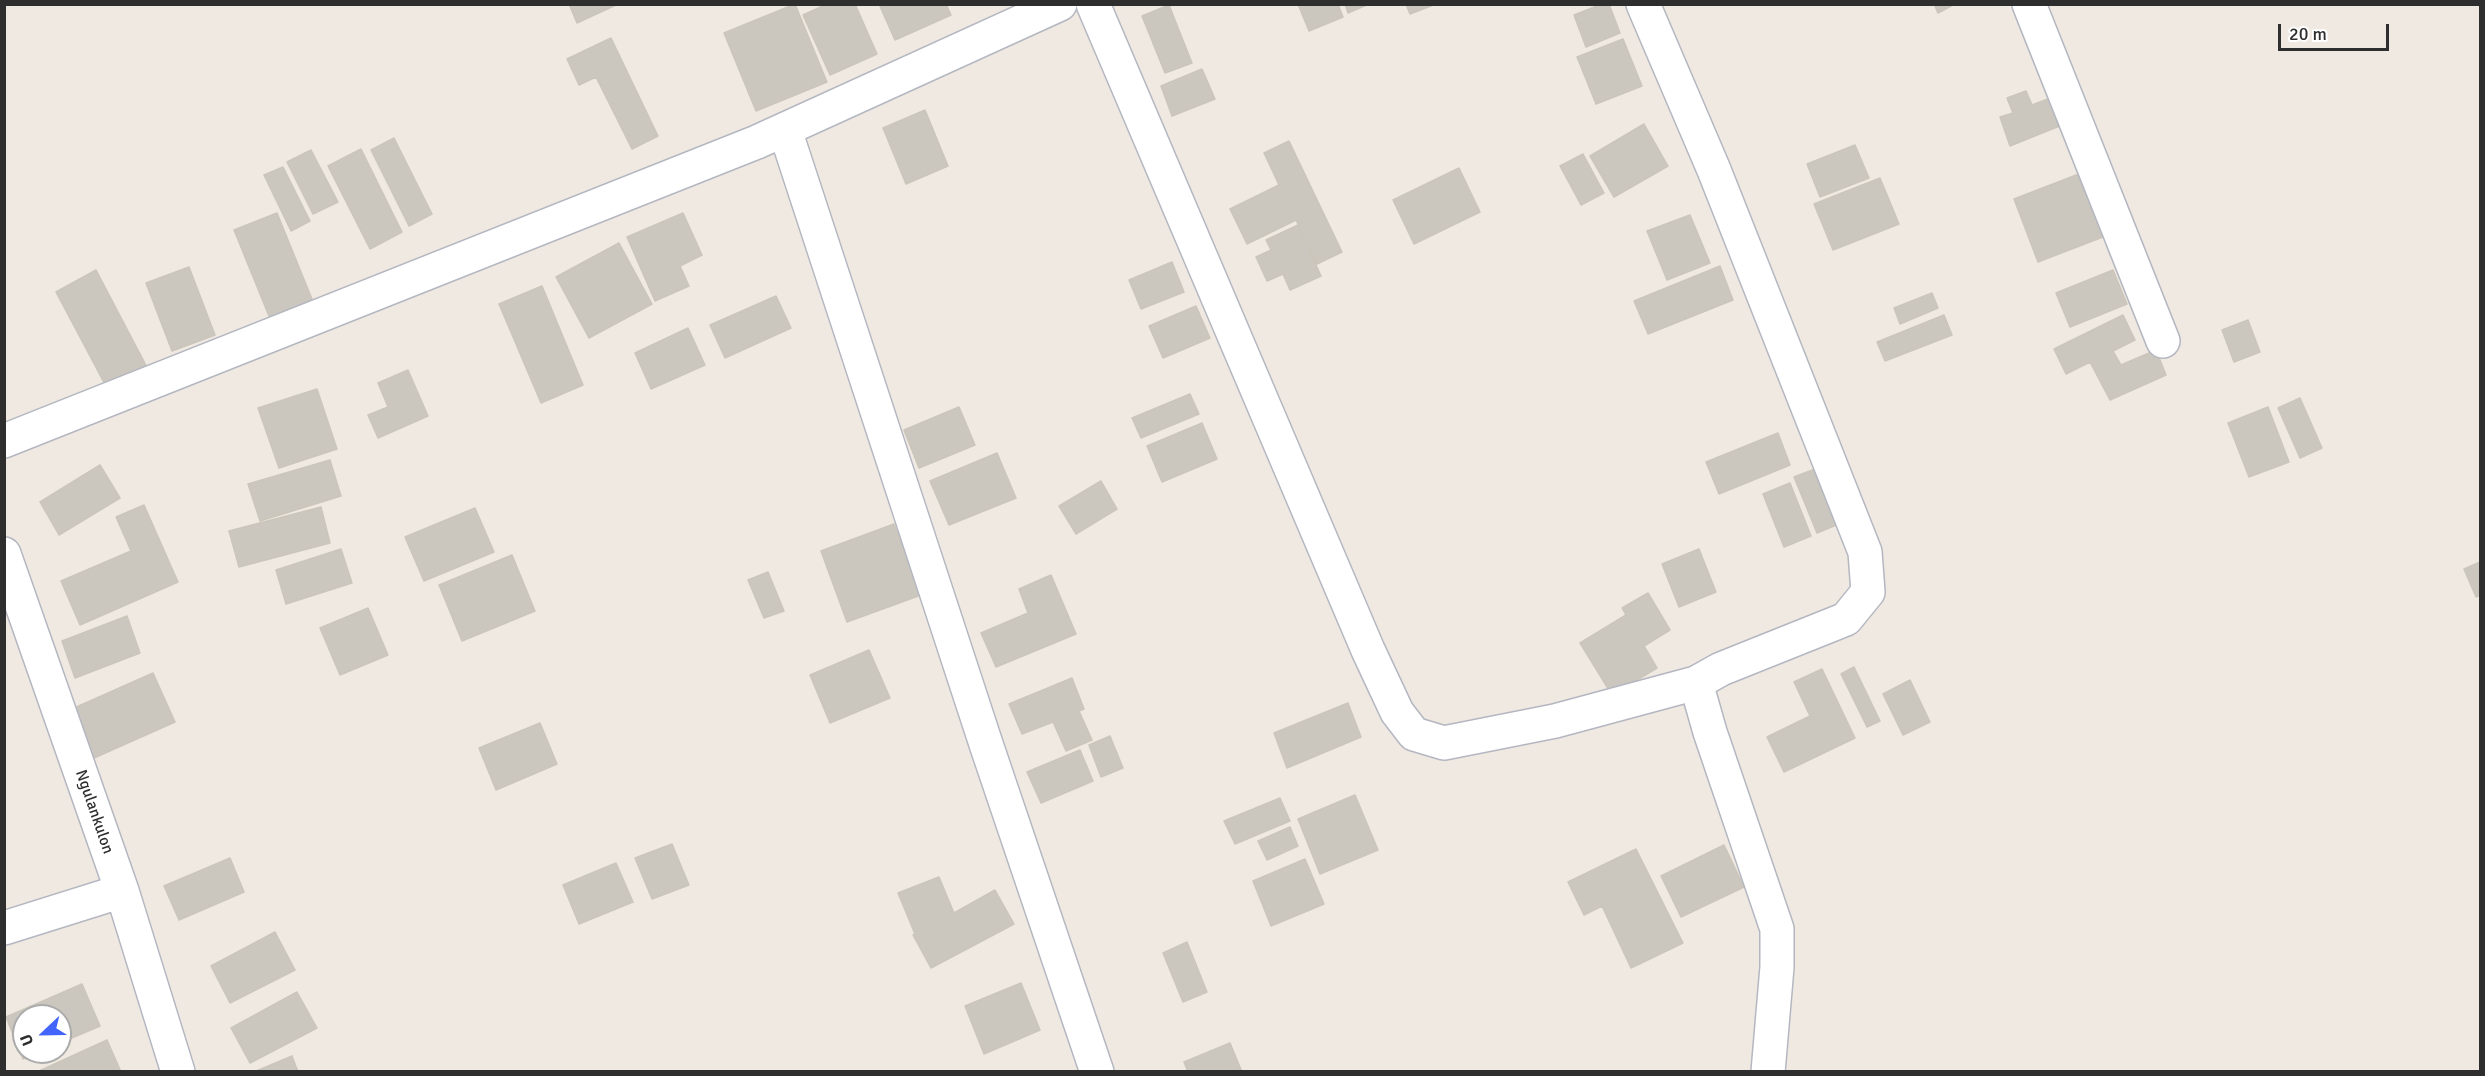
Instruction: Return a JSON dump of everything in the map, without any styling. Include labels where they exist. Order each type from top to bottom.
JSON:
[{"type":"street","points":[[4,441],[784,130],[1060,4]]},
{"type":"street","points":[[1093,4],[1368,650],[1397,712],[1414,734],[1444,743],[1555,721],[1696,683],[1721,669],[1846,619],[1868,592],[1865,552],[1714,170],[1643,4]]},
{"type":"street","points":[[2029,4],[2163,341]]},
{"type":"street","points":[[784,130],[979,723],[1097,1071]]},
{"type":"street","name":"Ngulankulon","points":[[4,554],[122,891],[178,1071]]},
{"type":"street","points":[[1696,683],[1710,732],[1777,929],[1777,967],[1768,1071]]},
{"type":"street","points":[[4,928],[122,891]]},
{"type":"building","points":[[569,4],[618,4],[577,23]]},
{"type":"building","points":[[795,4],[827,82],[756,111],[724,33]]},
{"type":"building","points":[[827,4],[855,4],[877,54],[830,75],[803,15]]},
{"type":"building","points":[[879,4],[946,4],[951,15],[895,40]]},
{"type":"building","points":[[1298,4],[1338,4],[1343,17],[1309,31]]},
{"type":"building","points":[[1345,4],[1369,4],[1348,13]]},
{"type":"building","points":[[1406,4],[1436,4],[1410,14]]},
{"type":"building","points":[[1602,4],[1609,4],[1620,33],[1586,47],[1574,15]]},
{"type":"building","points":[[1934,4],[1955,4],[1938,13]]},
{"type":"building","points":[[1169,5],[1192,63],[1165,73],[1142,16]]},
{"type":"building","points":[[611,38],[658,136],[632,149],[596,77],[579,85],[567,59]]},
{"type":"building","points":[[1623,39],[1642,86],[1596,104],[1577,57]]},
{"type":"building","points":[[1202,69],[1215,99],[1172,116],[1161,86]]},
{"type":"building","points":[[2026,91],[2032,105],[2061,94],[2072,121],[2010,146],[2000,117],[2013,113],[2007,98]]},
{"type":"building","points":[[925,110],[948,166],[906,184],[883,128]]},
{"type":"building","points":[[1644,124],[1668,166],[1614,197],[1590,156]]},
{"type":"building","points":[[394,138],[432,214],[409,226],[371,150]]},
{"type":"building","points":[[1289,141],[1342,252],[1317,264],[1296,220],[1247,244],[1230,209],[1279,185],[1264,153]]},
{"type":"building","points":[[1855,145],[1869,178],[1820,197],[1807,164]]},
{"type":"building","points":[[361,149],[402,232],[370,249],[328,166]]},
{"type":"building","points":[[311,150],[338,202],[313,214],[287,162]]},
{"type":"building","points":[[1583,154],[1604,193],[1581,205],[1560,166]]},
{"type":"building","points":[[283,167],[310,221],[291,231],[264,175]]},
{"type":"building","points":[[1459,168],[1480,212],[1414,244],[1393,200]]},
{"type":"building","points":[[2084,172],[2108,235],[2038,262],[2014,199]]},
{"type":"building","points":[[1880,178],[1899,224],[1833,250],[1814,204]]},
{"type":"building","points":[[277,213],[314,304],[271,321],[234,230]]},
{"type":"building","points":[[683,213],[702,255],[680,266],[689,286],[655,301],[627,237]]},
{"type":"building","points":[[1690,215],[1710,263],[1667,280],[1647,231]]},
{"type":"building","points":[[1298,225],[1321,276],[1290,290],[1283,274],[1267,281],[1256,257],[1271,250],[1266,240]]},
{"type":"building","points":[[619,243],[652,304],[589,338],[556,277]]},
{"type":"building","points":[[1172,262],[1184,292],[1141,309],[1129,280]]},
{"type":"building","points":[[1720,266],[1733,300],[1648,334],[1634,301]]},
{"type":"building","points":[[189,267],[215,335],[172,351],[146,283]]},
{"type":"building","points":[[96,270],[149,371],[109,392],[56,292]]},
{"type":"building","points":[[2113,270],[2127,304],[2070,327],[2056,293]]},
{"type":"building","points":[[542,286],[583,385],[541,403],[499,304]]},
{"type":"building","points":[[1932,293],[1938,308],[1900,324],[1894,308]]},
{"type":"building","points":[[776,296],[791,328],[725,358],[710,325]]},
{"type":"building","points":[[1196,306],[1210,338],[1163,358],[1149,326]]},
{"type":"building","points":[[1944,315],[1952,335],[1885,361],[1877,342]]},
{"type":"building","points":[[2123,315],[2135,340],[2113,351],[2121,365],[2156,350],[2166,375],[2110,400],[2090,362],[2066,374],[2054,349]]},
{"type":"building","points":[[2248,320],[2260,352],[2234,362],[2222,330]]},
{"type":"building","points":[[688,328],[705,365],[651,389],[635,353]]},
{"type":"building","points":[[408,370],[428,416],[378,438],[368,415],[388,407],[378,383]]},
{"type":"building","points":[[317,389],[337,449],[279,468],[258,408]]},
{"type":"building","points":[[1190,394],[1199,414],[1141,438],[1132,418]]},
{"type":"building","points":[[2300,398],[2322,448],[2300,458],[2278,408]]},
{"type":"building","points":[[959,407],[975,445],[919,468],[904,430]]},
{"type":"building","points":[[2268,407],[2289,462],[2249,477],[2228,423]]},
{"type":"building","points":[[1202,423],[1217,459],[1162,482],[1147,446]]},
{"type":"building","points":[[1778,433],[1790,465],[1719,494],[1706,462]]},
{"type":"building","points":[[997,453],[1016,498],[949,525],[930,481]]},
{"type":"building","points":[[330,460],[341,496],[260,521],[248,484]]},
{"type":"building","points":[[100,465],[120,498],[59,535],[40,502]]},
{"type":"building","points":[[1823,466],[1846,521],[1817,533],[1794,477]]},
{"type":"building","points":[[1101,481],[1117,509],[1076,534],[1059,506]]},
{"type":"building","points":[[1790,483],[1811,536],[1784,547],[1763,494]]},
{"type":"building","points":[[144,505],[178,582],[80,625],[61,581],[131,551],[116,517]]},
{"type":"building","points":[[321,507],[330,543],[239,567],[229,531]]},
{"type":"building","points":[[475,508],[494,552],[424,581],[405,537]]},
{"type":"building","points":[[894,524],[921,595],[847,622],[821,551]]},
{"type":"building","points":[[341,549],[352,583],[286,604],[276,570]]},
{"type":"building","points":[[1699,549],[1716,592],[1679,607],[1662,564]]},
{"type":"building","points":[[512,555],[535,611],[462,641],[439,585]]},
{"type":"building","points":[[2480,562],[2480,595],[2476,597],[2464,569]]},
{"type":"building","points":[[768,572],[784,611],[764,618],[748,580]]},
{"type":"building","points":[[1051,575],[1076,634],[996,667],[981,633],[1028,613],[1019,589]]},
{"type":"building","points":[[1648,593],[1670,630],[1644,646],[1657,668],[1612,695],[1580,643],[1626,615],[1622,608]]},
{"type":"building","points":[[368,608],[388,655],[340,675],[320,628]]},
{"type":"building","points":[[127,616],[140,653],[75,678],[62,641]]},
{"type":"building","points":[[869,650],[890,698],[830,723],[810,675]]},
{"type":"building","points":[[1854,667],[1880,721],[1867,727],[1841,674]]},
{"type":"building","points":[[1822,669],[1855,738],[1784,772],[1767,737],[1810,716],[1794,682]]},
{"type":"building","points":[[153,673],[175,722],[94,758],[72,709]]},
{"type":"building","points":[[1072,678],[1084,709],[1079,711],[1092,740],[1066,751],[1053,722],[1022,734],[1009,704]]},
{"type":"building","points":[[1910,680],[1930,722],[1903,735],[1883,694]]},
{"type":"building","points":[[1348,703],[1361,737],[1287,768],[1274,733]]},
{"type":"building","points":[[540,723],[557,764],[496,790],[479,748]]},
{"type":"building","points":[[1110,736],[1123,768],[1101,777],[1089,745]]},
{"type":"building","points":[[1080,750],[1093,781],[1041,803],[1027,772]]},
{"type":"building","points":[[1355,795],[1378,850],[1320,874],[1298,819]]},
{"type":"building","points":[[1280,798],[1290,821],[1235,844],[1224,821]]},
{"type":"building","points":[[1290,827],[1298,846],[1267,860],[1258,841]]},
{"type":"building","points":[[672,844],[689,885],[652,899],[635,858]]},
{"type":"building","points":[[1724,845],[1744,887],[1681,917],[1661,876]]},
{"type":"building","points":[[1636,849],[1683,943],[1631,968],[1602,906],[1584,915],[1568,882]]},
{"type":"building","points":[[230,858],[244,892],[179,920],[164,886]]},
{"type":"building","points":[[1305,859],[1324,904],[1271,926],[1253,881]]},
{"type":"building","points":[[616,863],[633,902],[579,924],[563,885]]},
{"type":"building","points":[[939,877],[954,913],[995,890],[1014,924],[931,968],[913,935],[915,934],[898,893]]},
{"type":"building","points":[[275,932],[295,970],[230,1003],[211,966]]},
{"type":"building","points":[[1187,942],[1207,992],[1183,1002],[1163,953]]},
{"type":"building","points":[[1021,983],[1040,1030],[984,1054],[965,1006]]},
{"type":"building","points":[[82,984],[100,1026],[72,1038],[72,1004],[36,1004]]},
{"type":"building","points":[[297,992],[317,1028],[250,1063],[231,1028]]},
{"type":"building","points":[[12,1014],[12,1032],[6,1017]]},
{"type":"building","points":[[107,1040],[121,1072],[37,1072],[54,1064],[72,1064],[72,1056]]},
{"type":"building","points":[[1230,1043],[1242,1072],[1188,1072],[1184,1062]]},
{"type":"building","points":[[292,1056],[298,1072],[254,1072]]}]
